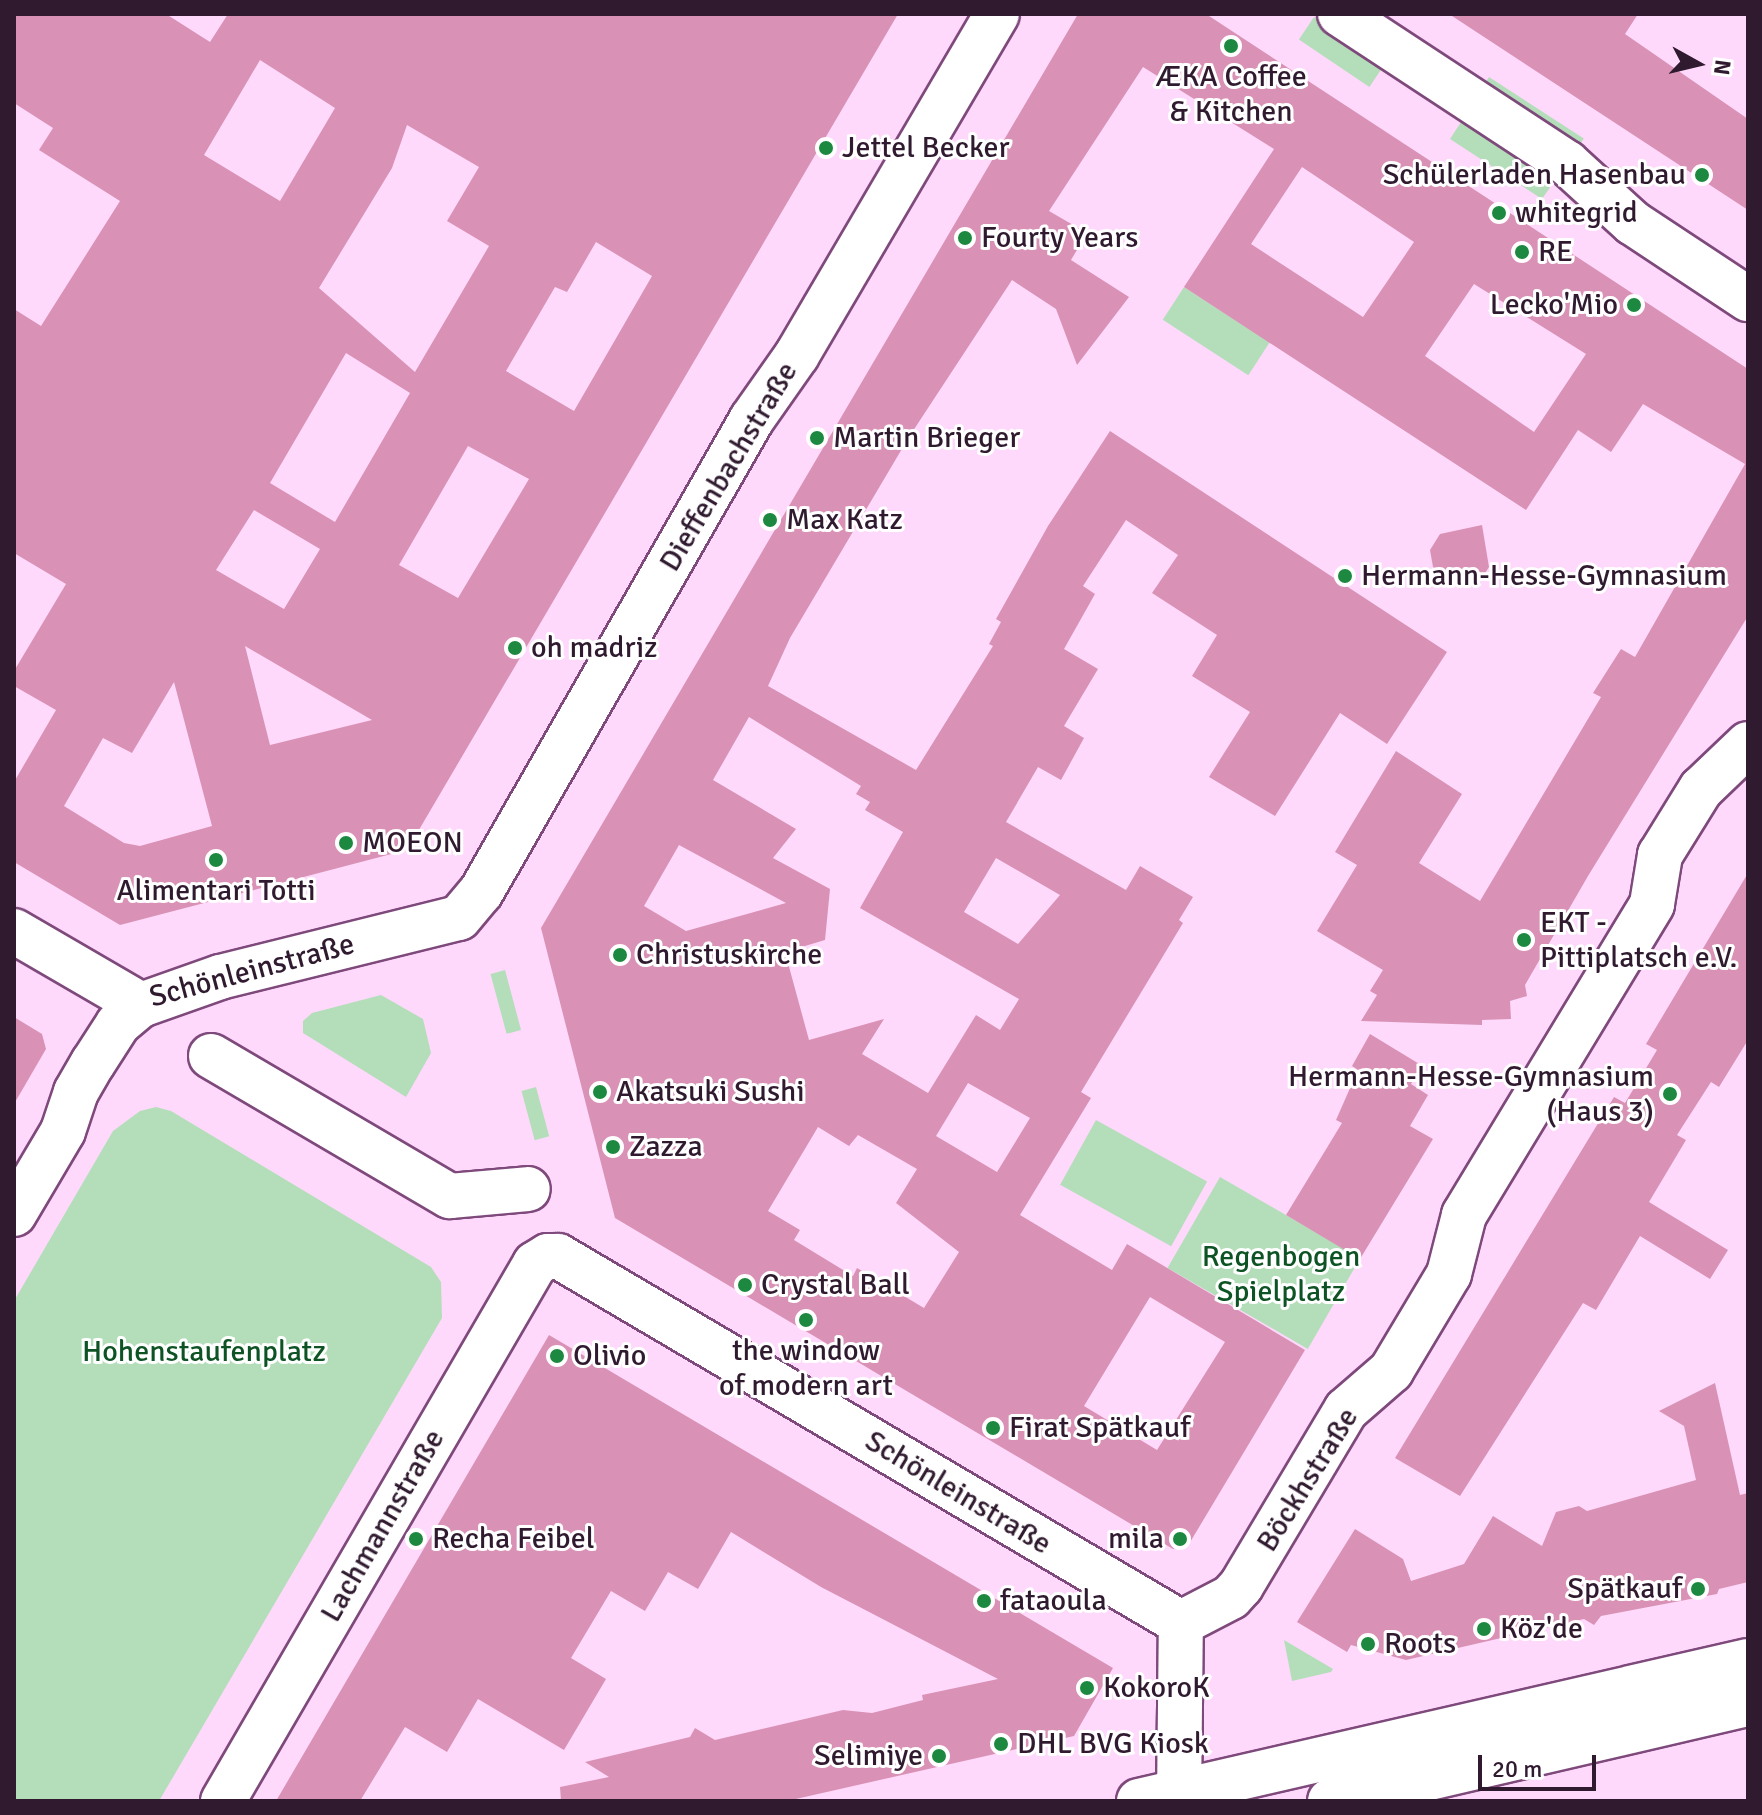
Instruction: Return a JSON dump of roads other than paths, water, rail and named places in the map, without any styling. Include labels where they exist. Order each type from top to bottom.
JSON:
[{"type":"street","name":"Dieffenbachstraße","points":[[459,918],[489,879],[745,431],[797,355],[997,14]]},
{"type":"street","points":[[1340,14],[1567,163],[1633,223],[1748,299]]},
{"type":"street","name":"Böckhstraße","points":[[1181,1623],[1241,1586],[1346,1410],[1391,1371],[1449,1274],[1464,1215],[1652,904],[1660,855],[1701,789],[1748,744]]},
{"type":"street","name":"Schönleinstraße","points":[[14,931],[141,1005],[220,977],[459,918]]},
{"type":"street","points":[[14,1214],[63,1131],[76,1092],[93,1063],[118,1024],[141,1005]]},
{"type":"street","points":[[211,1056],[450,1196],[528,1189]]},
{"type":"street","name":"Schönleinstraße","points":[[548,1256],[558,1256],[1181,1623]]},
{"type":"street","name":"Lachmannstraße","points":[[223,1801],[535,1264],[548,1256]]},
{"type":"street","points":[[1181,1623],[1166,1798],[1748,1661]]},
{"type":"street","points":[[1330,1801],[1748,1704]]},
{"type":"place","name":"ÆKA Coffee & Kitchen","points":[[1231,46]]},
{"type":"place","name":"Jettel Becker","points":[[826,148]]},
{"type":"place","name":"Schülerladen Hasenbau","points":[[1702,175]]},
{"type":"place","name":"whitegrid","points":[[1499,213]]},
{"type":"place","name":"Fourty Years","points":[[965,238]]},
{"type":"place","name":"RE","points":[[1522,252]]},
{"type":"place","name":"Lecko'Mio","points":[[1634,305]]},
{"type":"place","name":"Martin Brieger","points":[[817,438]]},
{"type":"place","name":"Max Katz","points":[[770,520]]},
{"type":"place","name":"Hermann-Hesse-Gymnasium","points":[[1345,576]]},
{"type":"place","name":"oh madriz","points":[[515,648]]},
{"type":"place","name":"MOEON","points":[[346,843]]},
{"type":"place","name":"Alimentari Totti","points":[[216,860]]},
{"type":"place","name":"EKT - Pittiplatsch e.V.","points":[[1524,940]]},
{"type":"place","name":"Christuskirche","points":[[620,955]]},
{"type":"place","name":"Akatsuki Sushi","points":[[600,1092]]},
{"type":"place","name":"Hermann-Hesse-Gymnasium (Haus 3)","points":[[1670,1094]]},
{"type":"place","name":"Zazza","points":[[613,1147]]},
{"type":"place","name":"Crystal Ball","points":[[745,1285]]},
{"type":"place","name":"the window of modern art","points":[[806,1320]]},
{"type":"place","name":"Olivio","points":[[557,1356]]},
{"type":"place","name":"Firat Spätkauf","points":[[993,1428]]},
{"type":"place","name":"Recha Feibel","points":[[416,1539]]},
{"type":"place","name":"mila","points":[[1180,1539]]},
{"type":"place","name":"Spätkauf","points":[[1698,1589]]},
{"type":"place","name":"fataoula","points":[[984,1601]]},
{"type":"place","name":"Köz'de","points":[[1484,1629]]},
{"type":"place","name":"Roots","points":[[1368,1644]]},
{"type":"place","name":"KokoroK","points":[[1087,1688]]},
{"type":"place","name":"DHL BVG Kiosk","points":[[1001,1744]]},
{"type":"place","name":"Selimiye","points":[[939,1756]]},
{"type":"park label","name":"Regenbogen Spielplatz","points":[[1281,1274]]},
{"type":"park label","name":"Hohenstaufenplatz","points":[[204,1352]]}]
